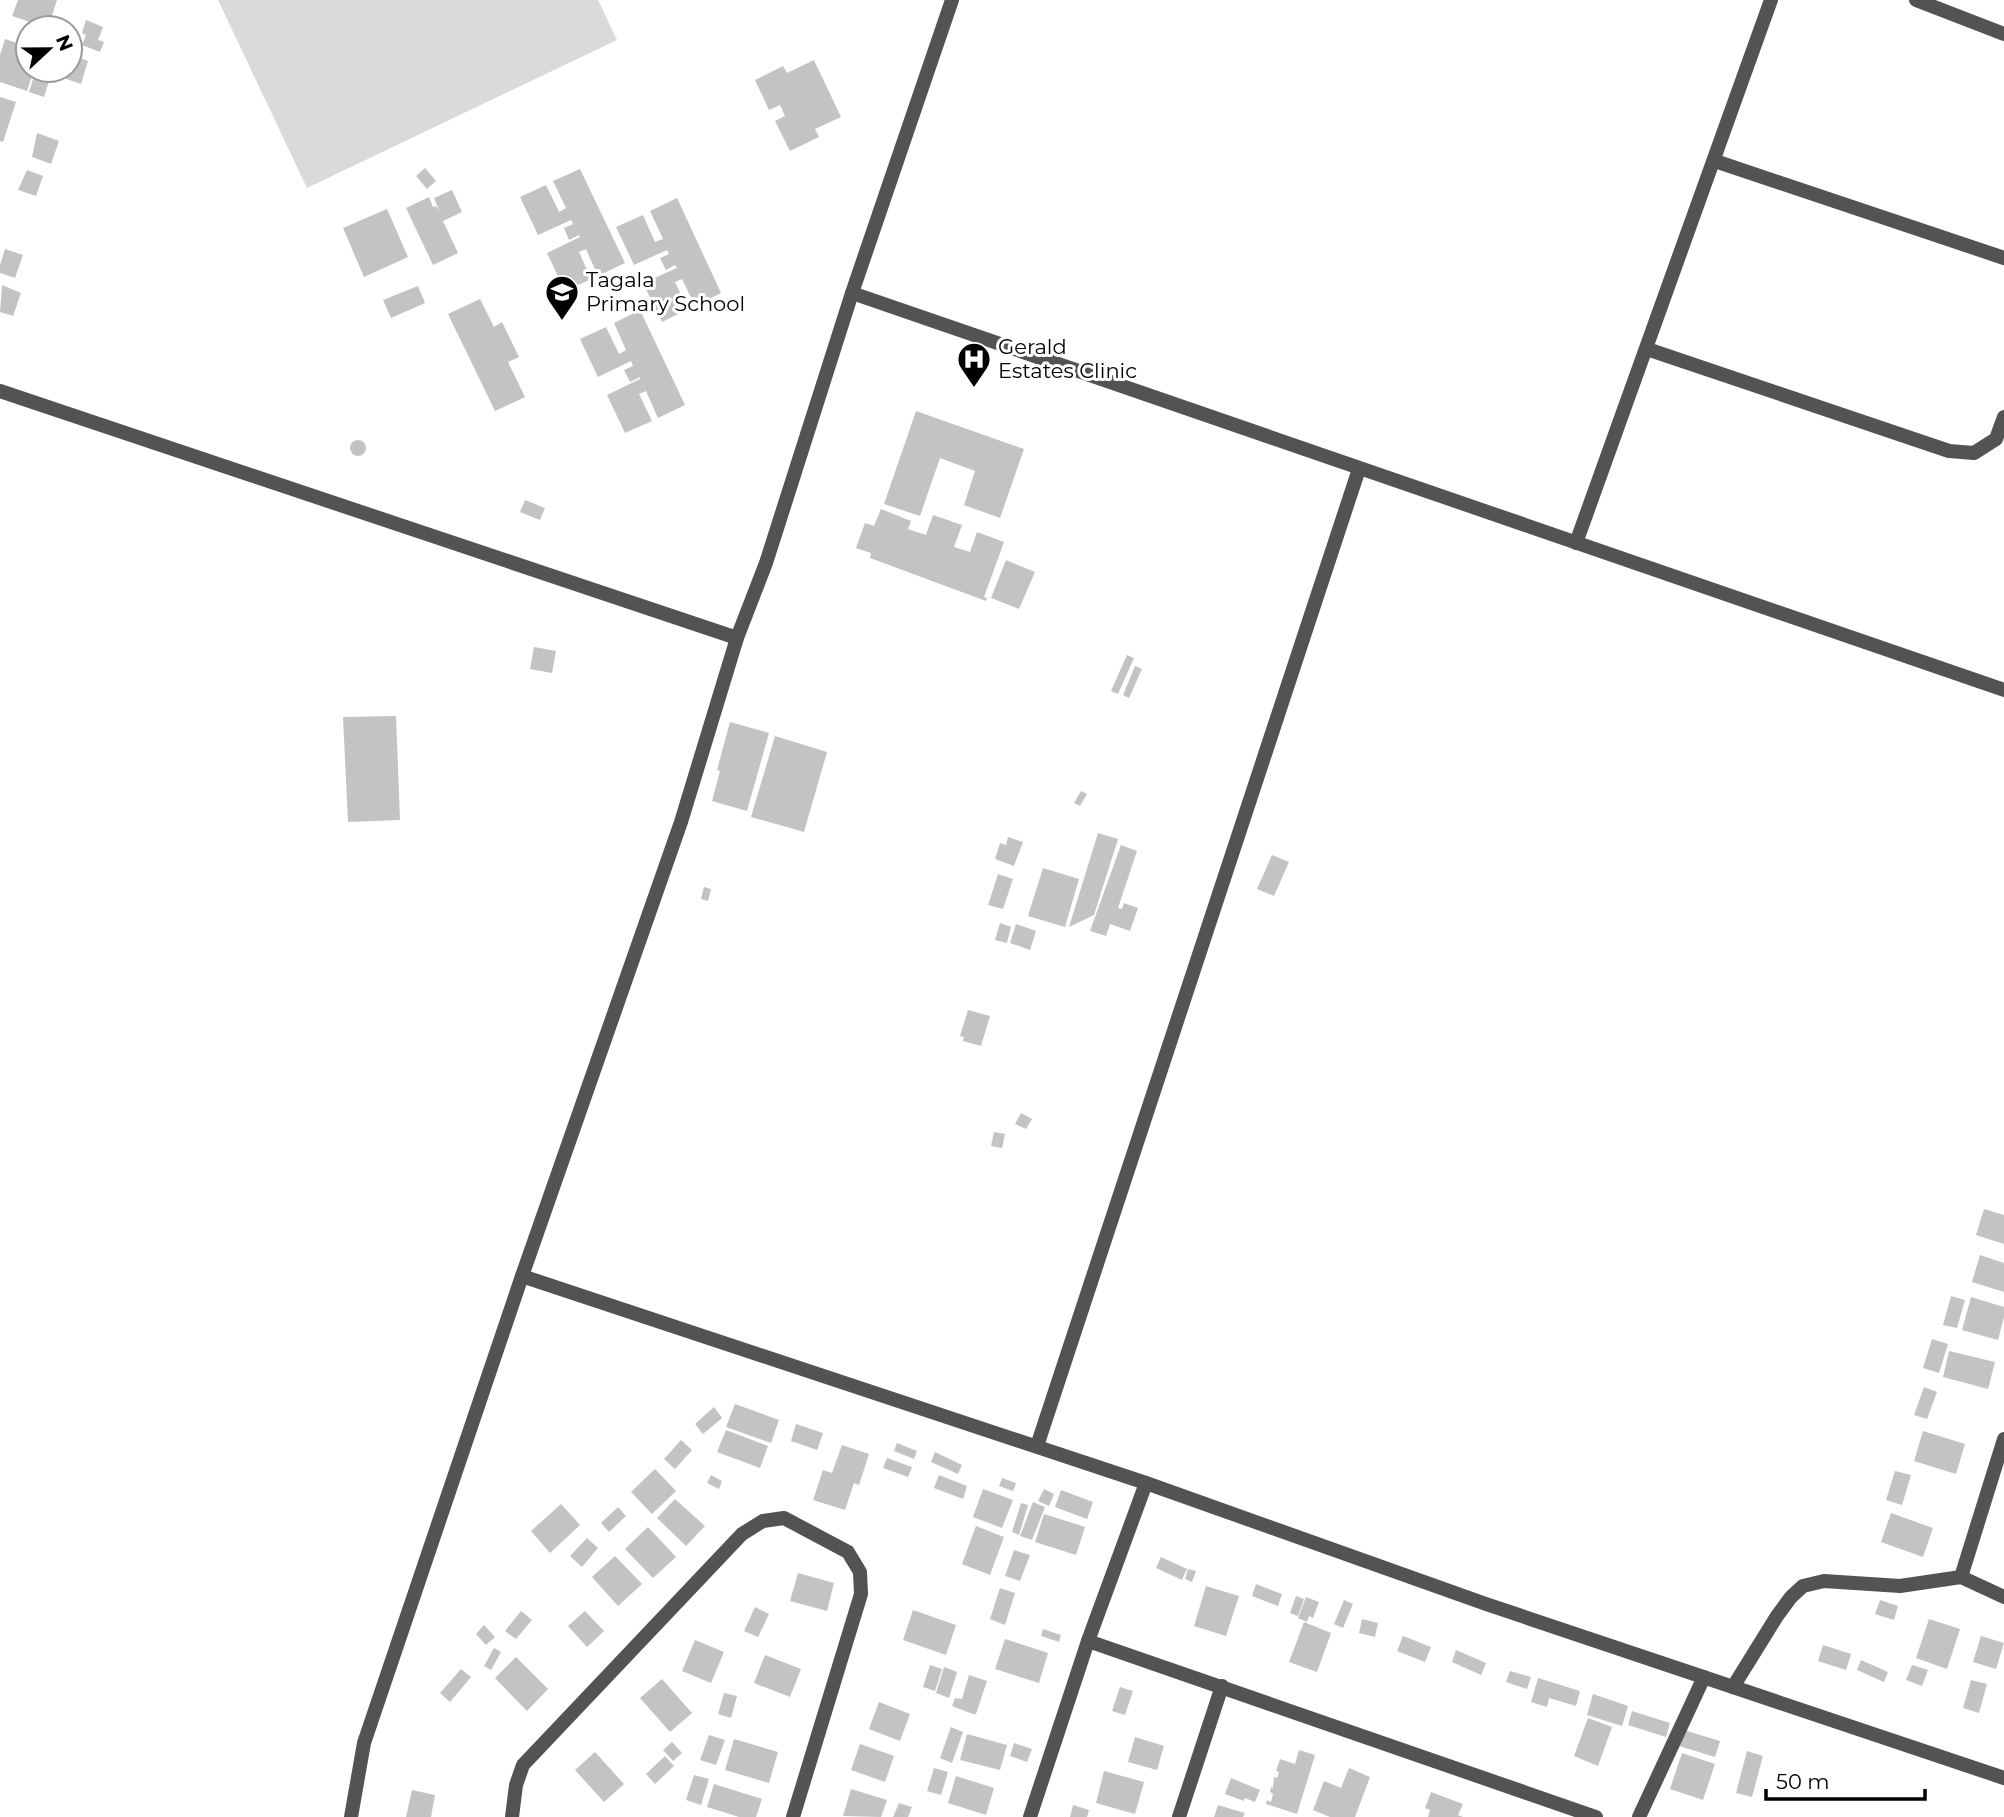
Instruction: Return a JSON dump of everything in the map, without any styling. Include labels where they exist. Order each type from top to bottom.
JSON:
[{"type":"street","points":[[351,1817],[365,1743],[522,1276],[681,822],[737,638],[766,563],[852,293],[952,0]]},
{"type":"street","points":[[1576,543],[1771,0]]},
{"type":"street","points":[[1916,0],[2004,34]]},
{"type":"street","points":[[1715,161],[2004,258]]},
{"type":"street","points":[[852,293],[2004,690]]},
{"type":"street","points":[[1647,349],[1949,451],[1974,453],[1996,439],[2004,417]]},
{"type":"street","points":[[0,391],[737,638]]},
{"type":"street","points":[[1037,1446],[1359,469]]},
{"type":"street","points":[[522,1276],[1146,1482],[1473,1600],[2004,1778]]},
{"type":"street","points":[[1961,1577],[2004,1439]]},
{"type":"street","points":[[1030,1817],[1088,1642],[1146,1482]]},
{"type":"street","points":[[512,1817],[516,1785],[523,1765],[742,1534],[763,1521],[784,1518],[848,1552],[860,1572],[861,1594],[793,1817]]},
{"type":"street","points":[[1733,1686],[1777,1616],[1803,1586],[1824,1580],[1900,1586],[1961,1577],[2004,1597]]},
{"type":"street","points":[[1088,1642],[1596,1817]]},
{"type":"street","points":[[1639,1817],[1704,1677]]},
{"type":"street","points":[[1179,1817],[1222,1686]]},
{"type":"shaded area","points":[[218,0],[598,0],[617,40],[307,188]]},
{"type":"building","points":[[18,0],[57,0],[52,14],[12,16]]},
{"type":"building","points":[[86,20],[103,27],[98,40],[104,42],[100,52],[84,46]]},
{"type":"building","points":[[5,39],[14,42],[14,84],[29,84],[27,91],[0,82],[0,55]]},
{"type":"building","points":[[814,60],[841,117],[815,129],[819,137],[790,151],[775,121],[785,116],[780,105],[769,110],[755,80],[783,66],[787,73]]},
{"type":"building","points":[[32,84],[48,84],[44,97],[29,92]]},
{"type":"building","points":[[0,97],[16,102],[3,142],[0,141]]},
{"type":"building","points":[[37,133],[59,141],[51,164],[32,157]]},
{"type":"building","points":[[425,168],[436,181],[427,189],[416,176]]},
{"type":"building","points":[[580,169],[625,263],[598,276],[586,249],[579,252],[591,279],[565,291],[547,253],[580,237],[579,235],[569,240],[564,228],[573,224],[571,220],[538,235],[520,197],[546,185],[559,212],[566,208],[553,181]]},
{"type":"building","points":[[27,170],[43,176],[36,196],[18,190]]},
{"type":"building","points":[[452,190],[462,212],[443,221],[458,253],[433,265],[406,208],[429,197],[433,207],[436,206],[440,213],[434,198]]},
{"type":"building","points":[[677,198],[721,293],[695,306],[682,279],[675,282],[688,309],[662,322],[643,283],[677,268],[675,265],[666,270],[660,258],[669,254],[667,250],[634,265],[616,227],[643,215],[655,242],[663,239],[650,211]]},
{"type":"building","points":[[387,209],[408,257],[364,277],[343,228]]},
{"type":"building","points":[[5,249],[23,255],[15,278],[0,273]]},
{"type":"building","points":[[2,285],[21,293],[13,316],[0,312]]},
{"type":"building","points":[[418,286],[425,303],[391,318],[383,300]]},
{"type":"building","points":[[480,299],[494,327],[502,322],[519,357],[508,362],[525,397],[495,411],[448,314]]},
{"type":"building","points":[[640,310],[685,405],[658,418],[646,391],[639,394],[652,421],[625,433],[607,395],[640,377],[630,382],[624,370],[633,366],[631,361],[598,377],[580,339],[606,327],[619,354],[626,350],[614,323]]},
{"type":"building","points":[[916,411],[1024,449],[1000,518],[964,505],[975,471],[940,458],[920,516],[884,504]]},
{"type":"building","points":[[358,440],[364,442],[364,454],[358,456],[352,454],[350,448],[352,442]]},
{"type":"building","points":[[525,500],[545,508],[540,520],[520,512]]},
{"type":"building","points":[[881,509],[911,521],[908,529],[926,535],[933,515],[962,525],[954,547],[970,552],[977,532],[1004,542],[984,597],[987,598],[986,601],[870,558],[871,553],[856,548],[865,523],[874,526]]},
{"type":"building","points":[[1006,560],[1035,572],[1019,609],[991,598]]},
{"type":"building","points":[[534,647],[556,651],[552,673],[530,669]]},
{"type":"building","points":[[1127,655],[1134,658],[1118,694],[1111,691]]},
{"type":"building","points":[[1135,666],[1142,669],[1129,698],[1123,695]]},
{"type":"building","points":[[396,716],[400,820],[348,822],[343,717]]},
{"type":"building","points":[[730,722],[769,733],[747,811],[712,801]]},
{"type":"building","points":[[775,736],[827,752],[804,832],[751,817]]},
{"type":"building","points":[[1081,791],[1087,794],[1080,806],[1074,803]]},
{"type":"building","points":[[1098,833],[1118,839],[1094,915],[1069,927]]},
{"type":"building","points":[[1008,837],[1023,842],[1014,866],[995,859],[1000,843],[1006,845]]},
{"type":"building","points":[[1121,845],[1137,851],[1118,908],[1122,909],[1124,903],[1138,908],[1130,931],[1110,924],[1106,936],[1090,931]]},
{"type":"building","points":[[1272,855],[1289,862],[1274,896],[1257,889]]},
{"type":"building","points":[[1043,868],[1079,879],[1065,927],[1028,916]]},
{"type":"building","points":[[998,874],[1013,879],[1003,909],[988,905]]},
{"type":"building","points":[[704,887],[711,889],[708,901],[701,899]]},
{"type":"building","points":[[1000,923],[1011,927],[1007,943],[995,940]]},
{"type":"building","points":[[1016,924],[1036,931],[1030,950],[1010,943]]},
{"type":"building","points":[[968,1010],[990,1016],[981,1046],[963,1041],[964,1037],[960,1036]]},
{"type":"building","points":[[1021,1113],[1032,1119],[1026,1129],[1015,1124]]},
{"type":"building","points":[[994,1132],[1005,1134],[1002,1148],[991,1146]]},
{"type":"building","points":[[1984,1209],[2004,1215],[2004,1244],[1976,1235]]},
{"type":"building","points":[[1980,1255],[2004,1263],[2004,1292],[1972,1282]]},
{"type":"building","points":[[1951,1296],[1965,1300],[1957,1328],[1943,1325]]},
{"type":"building","points":[[1971,1297],[2004,1307],[1998,1340],[1962,1330]]},
{"type":"building","points":[[1932,1339],[1948,1344],[1939,1373],[1923,1368]]},
{"type":"building","points":[[1949,1351],[1995,1362],[1988,1389],[1943,1377]]},
{"type":"building","points":[[1924,1387],[1937,1392],[1927,1419],[1914,1415]]},
{"type":"building","points":[[735,1404],[779,1420],[771,1443],[726,1427]]},
{"type":"building","points":[[714,1407],[722,1418],[703,1434],[695,1424]]},
{"type":"building","points":[[796,1424],[823,1433],[817,1450],[791,1441]]},
{"type":"building","points":[[726,1430],[768,1446],[760,1468],[717,1452]]},
{"type":"building","points":[[1923,1431],[1965,1444],[1956,1474],[1914,1461]]},
{"type":"building","points":[[681,1440],[692,1450],[675,1469],[664,1459]]},
{"type":"building","points":[[897,1443],[917,1451],[914,1459],[894,1451]]},
{"type":"building","points":[[842,1445],[869,1454],[859,1485],[854,1483],[845,1510],[813,1500],[823,1470],[832,1473]]},
{"type":"building","points":[[935,1452],[962,1465],[958,1474],[931,1462]]},
{"type":"building","points":[[887,1458],[912,1467],[908,1477],[883,1468]]},
{"type":"building","points":[[655,1469],[676,1491],[652,1514],[631,1492]]},
{"type":"building","points":[[1895,1471],[1911,1475],[1902,1505],[1886,1500]]},
{"type":"building","points":[[711,1475],[722,1481],[719,1489],[707,1483]]},
{"type":"building","points":[[939,1475],[967,1486],[963,1499],[934,1488]]},
{"type":"building","points":[[1002,1478],[1016,1483],[1013,1491],[999,1486]]},
{"type":"building","points":[[983,1489],[1013,1500],[1002,1528],[973,1517]]},
{"type":"building","points":[[1044,1489],[1054,1494],[1049,1506],[1038,1501]]},
{"type":"building","points":[[1061,1490],[1093,1502],[1087,1519],[1055,1507]]},
{"type":"building","points":[[675,1499],[705,1526],[686,1546],[657,1518]]},
{"type":"building","points":[[1033,1502],[1045,1507],[1032,1540],[1020,1536]]},
{"type":"building","points":[[1021,1503],[1028,1505],[1019,1535],[1012,1532]]},
{"type":"building","points":[[561,1504],[580,1525],[550,1553],[531,1531]]},
{"type":"building","points":[[618,1507],[626,1516],[609,1532],[601,1523]]},
{"type":"building","points":[[1891,1513],[1933,1528],[1923,1557],[1881,1542]]},
{"type":"building","points":[[1044,1514],[1085,1527],[1076,1555],[1035,1542]]},
{"type":"building","points":[[976,1526],[1004,1537],[990,1575],[962,1564]]},
{"type":"building","points":[[648,1527],[676,1557],[653,1578],[625,1549]]},
{"type":"building","points":[[587,1538],[598,1548],[582,1567],[570,1556]]},
{"type":"building","points":[[1014,1550],[1030,1555],[1020,1581],[1005,1576]]},
{"type":"building","points":[[615,1556],[642,1584],[618,1606],[592,1577]]},
{"type":"building","points":[[1161,1557],[1187,1569],[1182,1580],[1156,1568]]},
{"type":"building","points":[[1188,1569],[1196,1571],[1192,1582],[1185,1579]]},
{"type":"building","points":[[798,1573],[834,1583],[827,1611],[790,1601]]},
{"type":"building","points":[[1256,1584],[1282,1594],[1278,1606],[1252,1596]]},
{"type":"building","points":[[1206,1586],[1239,1596],[1226,1636],[1194,1626]]},
{"type":"building","points":[[1000,1588],[1015,1593],[1005,1625],[990,1619]]},
{"type":"building","points":[[1296,1596],[1304,1599],[1298,1616],[1290,1613]]},
{"type":"building","points":[[1306,1597],[1319,1602],[1313,1618],[1309,1616],[1307,1622],[1298,1618]]},
{"type":"building","points":[[1344,1600],[1353,1604],[1343,1628],[1334,1624]]},
{"type":"building","points":[[1880,1600],[1898,1606],[1894,1620],[1875,1614]]},
{"type":"building","points":[[755,1607],[769,1614],[758,1637],[744,1631]]},
{"type":"building","points":[[913,1610],[956,1625],[946,1655],[903,1640]]},
{"type":"building","points":[[521,1611],[532,1620],[516,1639],[505,1631]]},
{"type":"building","points":[[585,1611],[604,1631],[587,1647],[568,1626]]},
{"type":"building","points":[[1362,1619],[1378,1623],[1375,1637],[1359,1633]]},
{"type":"building","points":[[1929,1619],[1960,1629],[1947,1669],[1916,1658]]},
{"type":"building","points":[[1304,1622],[1331,1633],[1317,1672],[1289,1662]]},
{"type":"building","points":[[484,1625],[495,1637],[486,1645],[476,1634]]},
{"type":"building","points":[[1043,1629],[1061,1635],[1059,1642],[1041,1636]]},
{"type":"building","points":[[1403,1636],[1431,1647],[1425,1662],[1397,1651]]},
{"type":"building","points":[[1981,1636],[2004,1643],[1996,1669],[1973,1662]]},
{"type":"building","points":[[1005,1639],[1048,1653],[1039,1683],[995,1669]]},
{"type":"building","points":[[695,1640],[724,1652],[711,1683],[682,1671]]},
{"type":"building","points":[[1823,1645],[1851,1654],[1846,1670],[1818,1661]]},
{"type":"building","points":[[494,1648],[501,1652],[491,1670],[484,1666]]},
{"type":"building","points":[[1456,1650],[1486,1663],[1481,1675],[1452,1662]]},
{"type":"building","points":[[765,1655],[801,1669],[790,1697],[754,1683]]},
{"type":"building","points":[[516,1657],[548,1689],[527,1711],[495,1678]]},
{"type":"building","points":[[1861,1660],[1888,1672],[1884,1682],[1857,1670]]},
{"type":"building","points":[[930,1665],[942,1669],[935,1691],[923,1687]]},
{"type":"building","points":[[1912,1665],[1928,1670],[1922,1686],[1906,1680]]},
{"type":"building","points":[[944,1667],[957,1672],[949,1698],[936,1693]]},
{"type":"building","points":[[461,1669],[471,1677],[450,1702],[440,1693]]},
{"type":"building","points":[[1510,1671],[1531,1677],[1527,1689],[1506,1682]]},
{"type":"building","points":[[969,1675],[987,1681],[976,1714],[952,1706],[955,1698],[962,1699]]},
{"type":"building","points":[[1538,1678],[1580,1691],[1576,1706],[1549,1698],[1547,1707],[1531,1702]]},
{"type":"building","points":[[662,1679],[692,1713],[670,1732],[640,1698]]},
{"type":"building","points":[[1971,1680],[1987,1684],[1979,1713],[1963,1708]]},
{"type":"building","points":[[1120,1687],[1133,1691],[1125,1715],[1112,1711]]},
{"type":"building","points":[[724,1693],[737,1696],[731,1718],[718,1714]]},
{"type":"building","points":[[1593,1694],[1628,1706],[1622,1726],[1587,1715]]},
{"type":"building","points":[[879,1702],[910,1714],[900,1741],[869,1729]]},
{"type":"building","points":[[1632,1711],[1670,1723],[1666,1737],[1628,1725]]},
{"type":"building","points":[[1588,1718],[1612,1727],[1598,1766],[1574,1756]]},
{"type":"building","points":[[951,1727],[963,1732],[952,1763],[940,1758]]},
{"type":"building","points":[[1684,1730],[1720,1741],[1715,1757],[1679,1746]]},
{"type":"building","points":[[967,1734],[1007,1745],[1000,1770],[960,1760]]},
{"type":"building","points":[[709,1735],[725,1740],[716,1765],[700,1760]]},
{"type":"building","points":[[1135,1737],[1164,1746],[1157,1770],[1128,1762]]},
{"type":"building","points":[[734,1739],[778,1752],[769,1783],[725,1770]]},
{"type":"building","points":[[672,1742],[682,1753],[673,1761],[663,1750]]},
{"type":"building","points":[[1014,1743],[1032,1749],[1027,1762],[1010,1756]]},
{"type":"building","points":[[860,1744],[894,1756],[885,1782],[851,1770]]},
{"type":"building","points":[[1299,1750],[1315,1755],[1297,1814],[1266,1804],[1267,1800],[1271,1802],[1271,1787],[1273,1788],[1274,1777],[1277,1778],[1279,1772],[1276,1771],[1280,1759],[1295,1764]]},
{"type":"building","points":[[1747,1751],[1763,1756],[1752,1797],[1736,1793]]},
{"type":"building","points":[[595,1752],[624,1784],[604,1802],[575,1770]]},
{"type":"building","points":[[1682,1753],[1715,1764],[1703,1800],[1670,1789]]},
{"type":"building","points":[[665,1756],[674,1766],[655,1784],[646,1774]]},
{"type":"building","points":[[934,1768],[948,1772],[941,1795],[927,1791]]},
{"type":"building","points":[[1349,1768],[1370,1777],[1355,1817],[1330,1817],[1313,1810],[1324,1781],[1341,1788]]},
{"type":"building","points":[[1104,1771],[1144,1782],[1135,1814],[1096,1803]]},
{"type":"building","points":[[694,1775],[709,1779],[701,1805],[686,1800]]},
{"type":"building","points":[[956,1776],[994,1788],[986,1815],[948,1803]]},
{"type":"building","points":[[1231,1778],[1260,1790],[1255,1802],[1225,1794]]},
{"type":"building","points":[[714,1784],[762,1799],[756,1817],[739,1817],[707,1807]]},
{"type":"building","points":[[851,1789],[887,1800],[881,1817],[843,1816]]},
{"type":"building","points":[[412,1790],[435,1795],[431,1817],[406,1817]]},
{"type":"building","points":[[1431,1792],[1463,1804],[1458,1815],[1463,1817],[1428,1817],[1430,1810],[1425,1808]]},
{"type":"building","points":[[899,1803],[912,1807],[908,1817],[893,1817]]},
{"type":"building","points":[[1073,1805],[1089,1810],[1087,1817],[1070,1817]]},
{"type":"building","points":[[1218,1805],[1245,1813],[1243,1817],[1214,1817]]},
{"type":"place","name":"Tagala Primary School","points":[[562,322]]},
{"type":"place","name":"Gerald Estates Clinic","points":[[974,389]]}]
